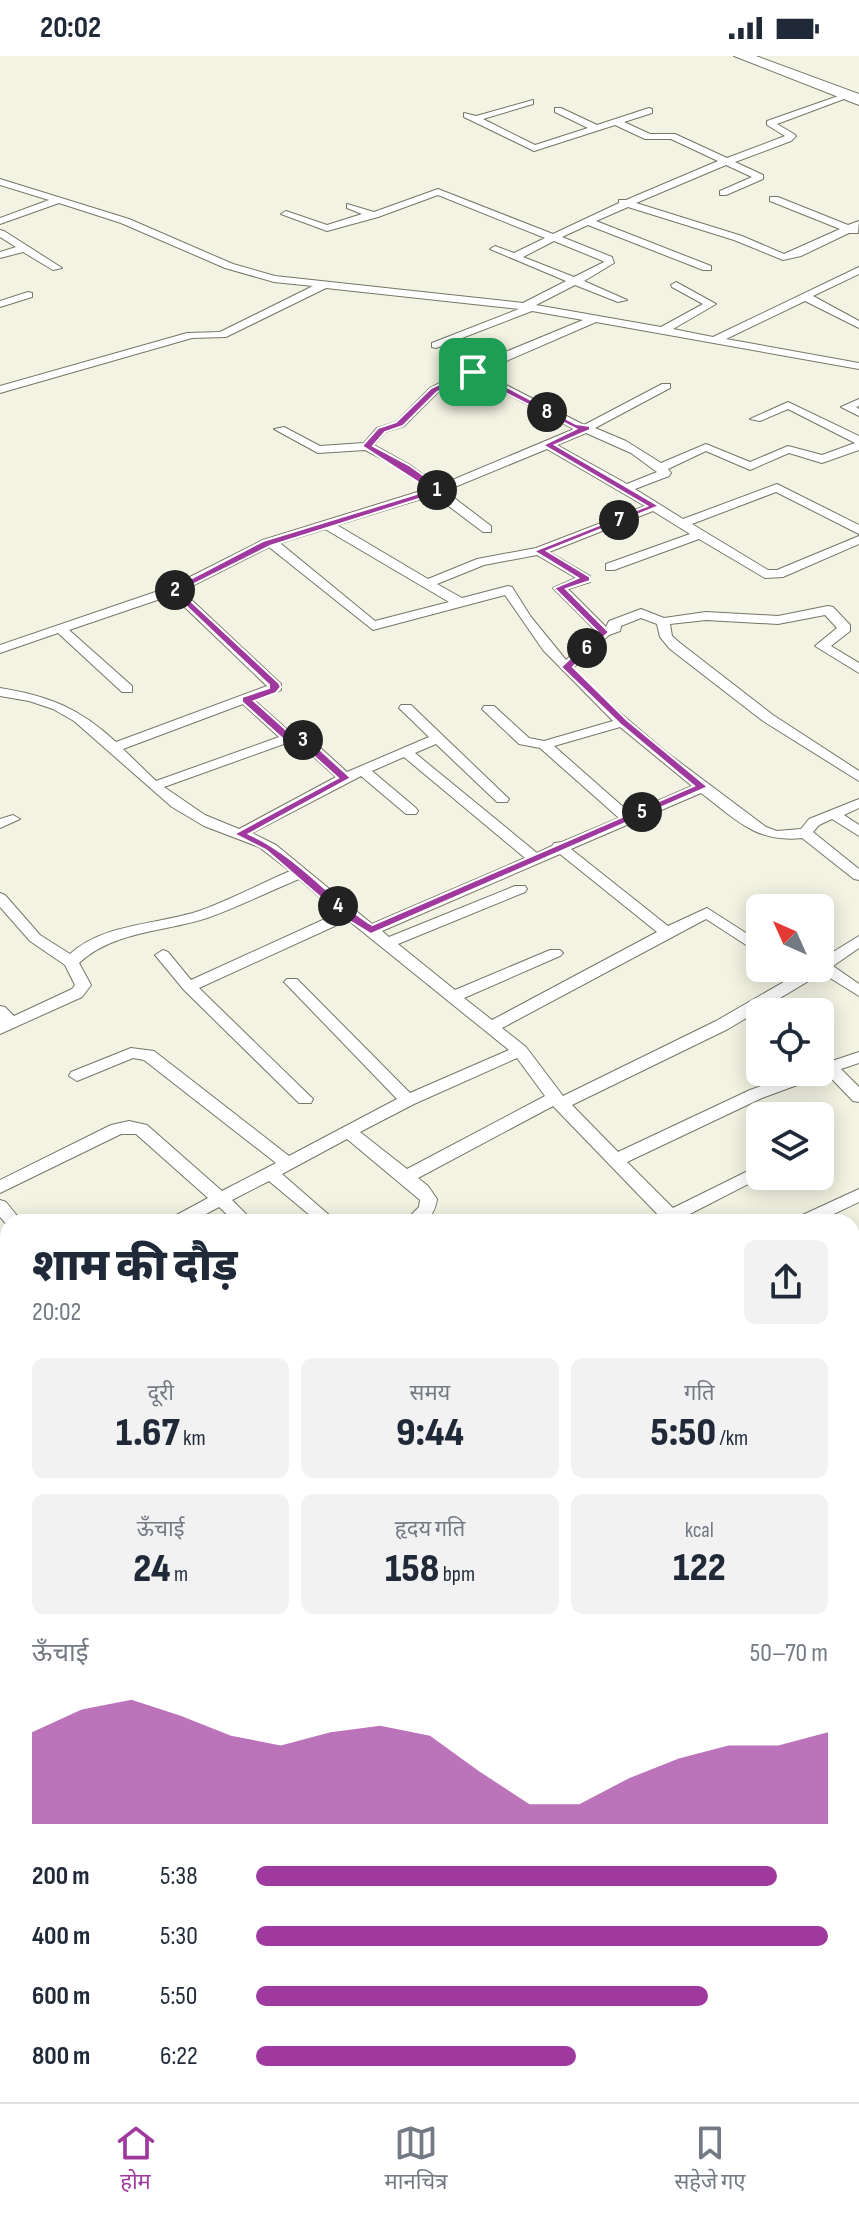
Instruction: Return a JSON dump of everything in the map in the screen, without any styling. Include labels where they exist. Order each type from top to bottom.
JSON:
[{"type":"highway","points":[[742,56],[853,98]]},
{"type":"street","points":[[514,257],[623,202],[791,137],[770,123],[853,98]]},
{"type":"street","points":[[530,102],[471,117],[530,147],[541,147],[649,111]]},
{"type":"street","points":[[558,110],[596,128]]},
{"type":"street","points":[[617,122],[648,137],[672,136],[760,177],[723,193]]},
{"type":"street","points":[[575,135],[592,143]]},
{"type":"street","points":[[0,182],[125,221],[250,273],[322,286],[528,307],[859,366]]},
{"type":"street","points":[[286,214],[327,228],[438,192],[608,259],[605,266],[528,307],[436,345]]},
{"type":"street","points":[[774,199],[855,229]]},
{"type":"street","points":[[0,221],[59,200]]},
{"type":"street","points":[[623,202],[738,238],[783,257],[855,229]]},
{"type":"street","points":[[351,206],[372,214]]},
{"type":"street","points":[[586,221],[707,268]]},
{"type":"street","points":[[0,233],[57,268]]},
{"type":"street","points":[[0,255],[24,248]]},
{"type":"street","points":[[495,249],[622,300]]},
{"type":"street","points":[[717,339],[859,270]]},
{"type":"street","points":[[659,332],[711,304],[676,285]]},
{"type":"street","points":[[0,390],[191,335],[222,335],[322,286]]},
{"type":"street","points":[[0,304],[28,295]]},
{"type":"street","points":[[804,296],[855,321]]},
{"type":"street","points":[[367,446],[381,430],[400,424],[434,390],[490,362],[592,320]]},
{"type":"street","points":[[473,372],[574,426],[587,428],[665,473],[626,489]]},
{"type":"street","points":[[0,649],[174,590],[271,542],[438,490],[587,428],[666,386]]},
{"type":"street","points":[[859,402],[847,407],[859,413]]},
{"type":"street","points":[[756,419],[788,405],[859,443]]},
{"type":"street","points":[[838,430],[859,420]]},
{"type":"street","points":[[280,429],[318,450],[367,446],[406,467],[487,529]]},
{"type":"street","points":[[661,468],[706,447],[750,466],[788,449],[822,459],[859,443]]},
{"type":"street","points":[[548,445],[771,576],[859,540]]},
{"type":"street","points":[[683,523],[777,488],[859,530]]},
{"type":"street","points":[[428,583],[481,562],[539,551],[655,506]]},
{"type":"street","points":[[326,524],[457,601]]},
{"type":"street","points":[[610,567],[701,534]]},
{"type":"street","points":[[271,542],[373,626],[457,601],[508,590],[519,612],[567,667],[623,722],[702,787],[763,830],[784,835],[805,833],[859,876]]},
{"type":"street","points":[[539,551],[586,579],[559,588],[604,632]]},
{"type":"street","points":[[113,748],[276,687],[174,590]]},
{"type":"street","points":[[567,667],[604,632],[641,613],[663,622],[676,617],[715,616],[780,620],[828,610],[845,628],[822,646],[859,669]]},
{"type":"street","points":[[663,622],[666,637],[695,663],[768,718],[859,777]]},
{"type":"street","points":[[61,629],[127,689]]},
{"type":"street","points":[[0,692],[63,706],[83,718],[154,786],[202,819],[271,848],[347,915],[371,930],[520,1051],[558,1101],[668,1214]]},
{"type":"street","points":[[246,700],[288,737]]},
{"type":"street","points":[[406,708],[502,799]]},
{"type":"street","points":[[489,709],[524,741],[544,745],[623,722]]},
{"type":"street","points":[[154,786],[288,737],[300,737],[345,778]]},
{"type":"street","points":[[240,834],[345,778],[438,738]]},
{"type":"street","points":[[544,745],[628,818]]},
{"type":"street","points":[[406,752],[534,858]]},
{"type":"street","points":[[363,771],[411,811]]},
{"type":"street","points":[[371,930],[559,846],[702,787]]},
{"type":"street","points":[[805,833],[814,822],[859,803]]},
{"type":"street","points":[[835,815],[859,832]]},
{"type":"street","points":[[559,846],[662,928],[665,934]]},
{"type":"street","points":[[71,962],[77,955],[102,943],[141,929],[191,918],[299,873]]},
{"type":"street","points":[[387,943],[520,889]]},
{"type":"street","points":[[0,898],[35,938],[71,962],[83,985],[77,993],[4,1021]]},
{"type":"street","points":[[491,1027],[707,913],[746,939]]},
{"type":"street","points":[[189,987],[347,915]]},
{"type":"street","points":[[834,958],[859,941]]},
{"type":"street","points":[[454,996],[555,953]]},
{"type":"street","points":[[163,955],[189,987],[305,1099]]},
{"type":"street","points":[[834,976],[859,991]]},
{"type":"street","points":[[292,982],[408,1100]]},
{"type":"street","points":[[406,1177],[558,1101],[722,1025],[795,982]]},
{"type":"street","points":[[193,1214],[408,1100],[520,1051]]},
{"type":"street","points":[[77,1076],[131,1053],[148,1055],[286,1162]]},
{"type":"street","points":[[834,1064],[859,1057]]},
{"type":"street","points":[[834,1077],[859,1097]]},
{"type":"street","points":[[616,1160],[775,1086]]},
{"type":"street","points":[[0,1187],[117,1129],[129,1127],[141,1129],[236,1214]]},
{"type":"street","points":[[347,1131],[429,1199],[427,1210],[422,1214]]},
{"type":"street","points":[[269,1172],[319,1214]]},
{"type":"street","points":[[682,1214],[746,1179]]},
{"type":"street","points":[[819,1214],[859,1195]]},
{"type":"route","points":[[473,372],[574,426],[587,428],[548,445],[655,506],[539,551],[586,579],[559,588],[604,632],[567,667],[623,722],[702,787],[559,846],[371,930],[347,915],[271,848],[255,838],[240,834],[345,778],[300,737],[288,737],[246,700],[272,691],[276,687],[274,683],[174,590],[267,543],[438,490],[406,467],[367,446],[381,430],[400,424],[434,390],[473,372]]}]
